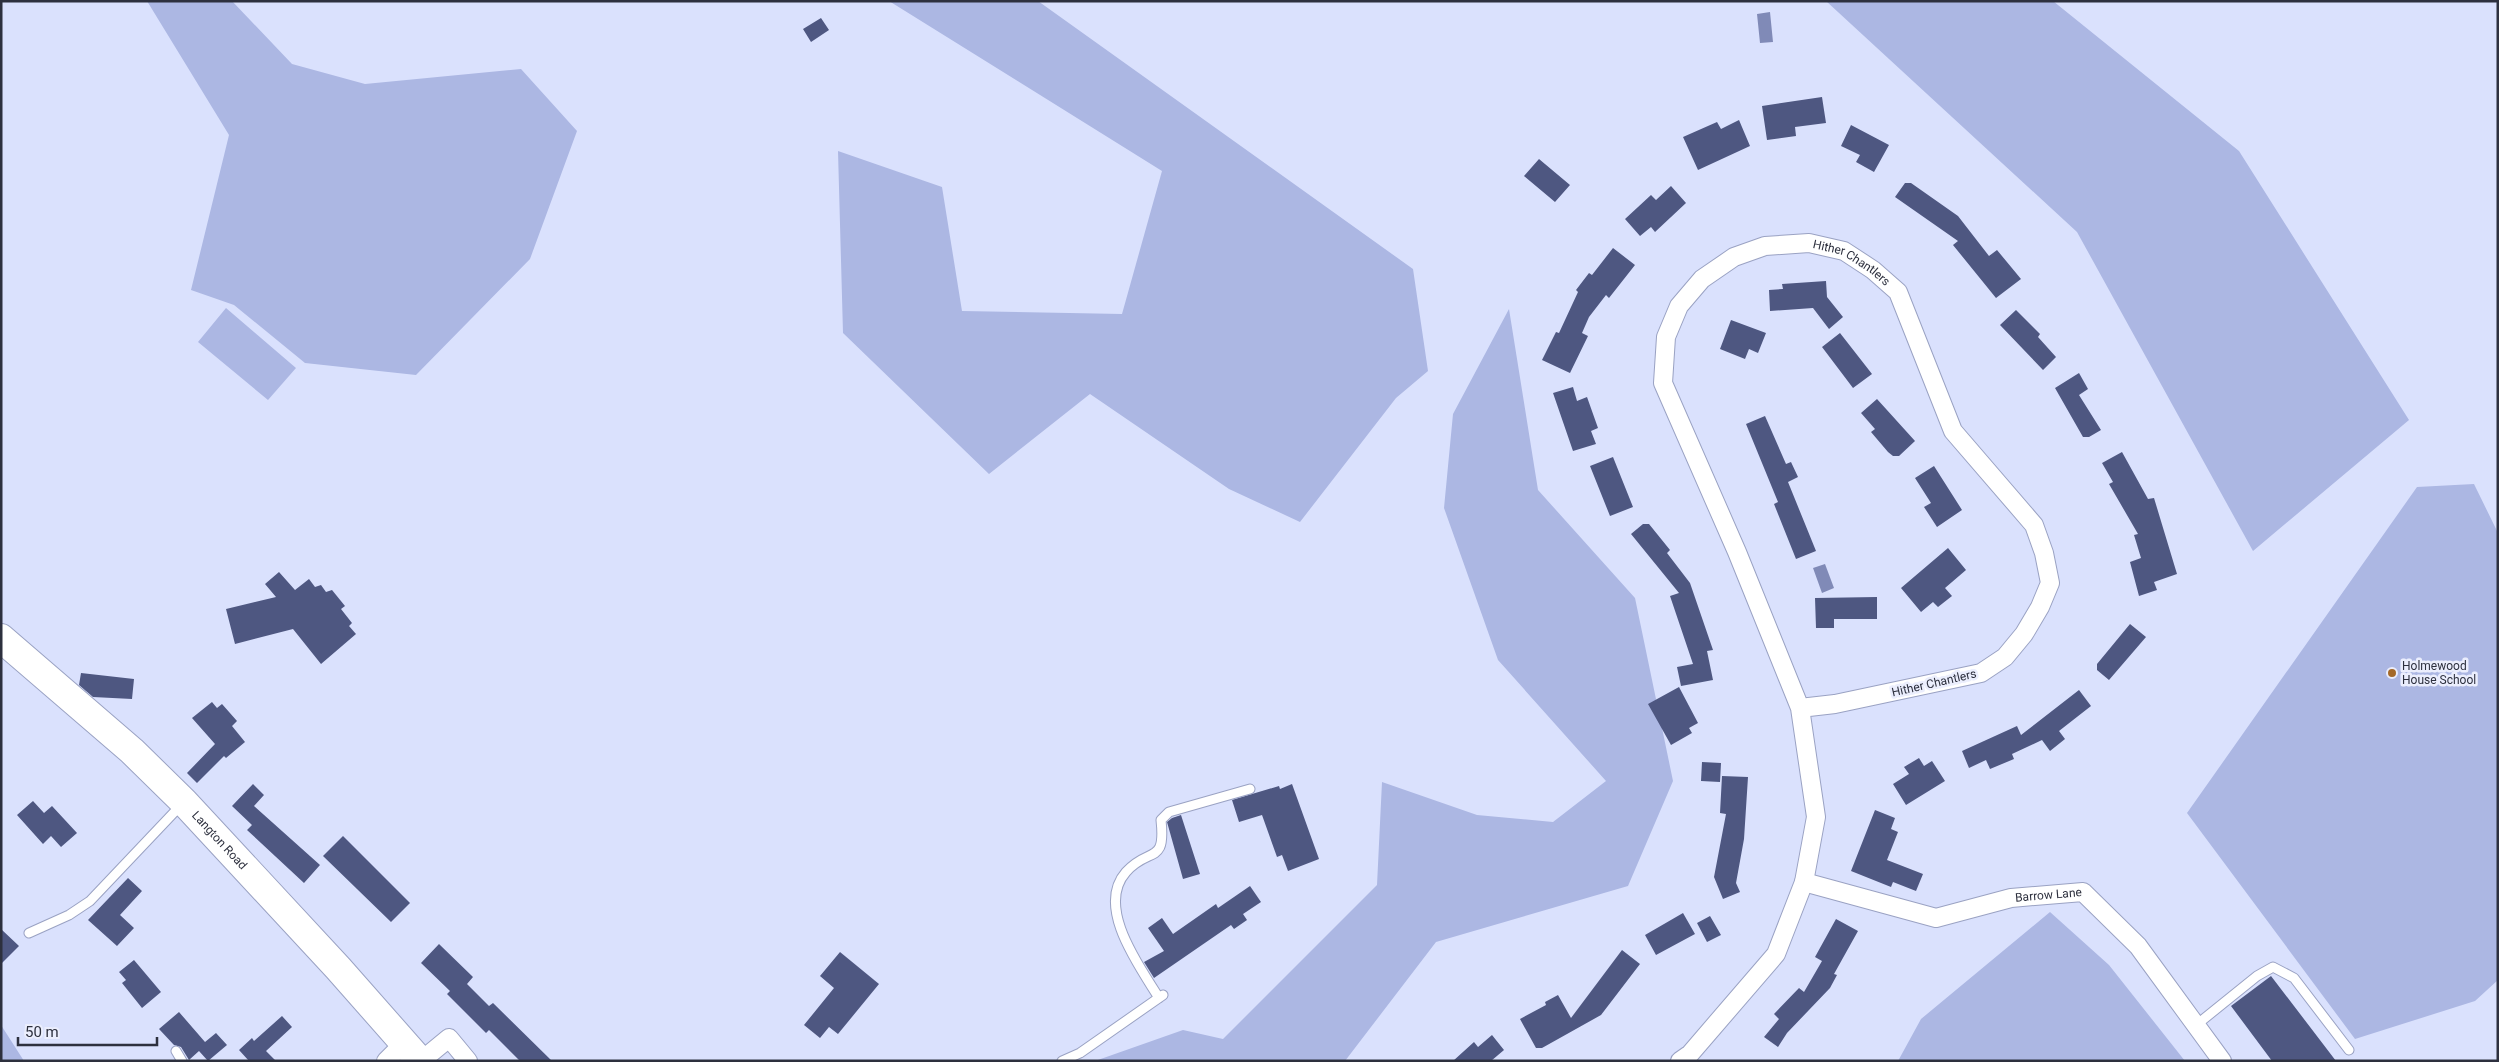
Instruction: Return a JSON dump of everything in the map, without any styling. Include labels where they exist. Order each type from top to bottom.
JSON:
[{"type":"main road","name":"Langton Road","points":[[1,638],[132,751],[184,802],[408,1056]]},
{"type":"street","name":"Hither Chantlers","points":[[1680,1061],[1690,1054],[1776,954],[1804,882],[1816,818],[1800,708],[1737,552],[1663,383],[1666,337],[1679,306],[1702,279],[1734,258],[1765,246],[1808,243],[1844,251],[1873,270],[1898,292],[1953,432],[2034,525],[2044,553],[2050,583],[2040,607],[2024,634],[2004,657],[1981,673],[1852,700],[1800,708]]},
{"type":"street","name":"Barrow Lane","points":[[1804,882],[1936,918],[2011,898],[2082,892],[2138,946],[2222,1061]]},
{"type":"street","points":[[408,1056],[449,1038],[468,1061]]},
{"type":"lane","points":[[1062,1061],[1080,1052],[1161,997],[1121,931],[1116,902],[1121,880],[1127,871],[1159,850],[1163,842],[1161,820],[1169,812],[1250,789]]},
{"type":"lane","points":[[29,933],[69,915],[90,901],[184,802]]},
{"type":"lane","points":[[2196,1026],[2257,976],[2273,967],[2294,978],[2349,1050]]},
{"type":"lane","points":[[176,1050],[182,1061]]},
{"type":"shaded area","points":[[147,1],[232,1],[292,64],[365,84],[521,69],[577,131],[530,259],[416,375],[305,363],[234,305],[191,290],[229,135]]},
{"type":"shaded area","points":[[889,1],[1038,1],[1413,269],[1428,371],[1396,398],[1300,522],[1229,489],[1090,394],[989,474],[843,333],[838,151],[942,187],[962,311],[1122,314],[1162,171]]},
{"type":"shaded area","points":[[1826,1],[2053,1],[2239,151],[2409,420],[2253,551],[2077,232]]},
{"type":"shaded area","points":[[1770,12],[1773,42],[1760,43],[1757,14]]},
{"type":"shaded area","points":[[226,308],[296,368],[268,400],[198,342]]},
{"type":"shaded area","points":[[1509,309],[1538,490],[1635,598],[1673,781],[1628,886],[1436,942],[1345,1061],[1095,1061],[1183,1030],[1223,1039],[1377,885],[1382,782],[1477,815],[1553,822],[1606,781],[1498,660],[1444,508],[1453,414]]},
{"type":"shaded area","name":"Holmewood House School","points":[[2474,484],[2498,533],[2498,980],[2475,1001],[2355,1039],[2187,813],[2417,487]]},
{"type":"shaded area","points":[[1825,564],[1834,588],[1822,593],[1813,568]]},
{"type":"shaded area","points":[[2050,912],[2109,965],[2185,1061],[1898,1061],[1921,1019]]},
{"type":"shaded area","points":[[1,1025],[24,1061],[1,1061]]},
{"type":"building","points":[[821,18],[829,30],[811,42],[803,29]]},
{"type":"building","points":[[1822,97],[1826,123],[1795,127],[1796,136],[1767,140],[1762,106]]},
{"type":"building","points":[[1739,120],[1750,146],[1698,170],[1683,137],[1717,122],[1721,129]]},
{"type":"building","points":[[1851,125],[1889,145],[1874,172],[1856,162],[1860,155],[1841,146]]},
{"type":"building","points":[[1539,159],[1570,185],[1555,202],[1524,176]]},
{"type":"building","points":[[1905,183],[1911,183],[1958,216],[1989,256],[1997,250],[2021,279],[1996,298],[1953,245],[1958,241],[1895,197]]},
{"type":"building","points":[[1671,186],[1686,203],[1655,232],[1651,227],[1640,236],[1625,219],[1651,195],[1656,200]]},
{"type":"building","points":[[1613,248],[1635,265],[1609,298],[1606,295],[1589,317],[1582,333],[1588,336],[1570,373],[1542,360],[1556,332],[1559,333],[1578,292],[1576,290],[1589,273],[1592,275]]},
{"type":"building","points":[[1826,281],[1827,297],[1843,317],[1829,329],[1813,308],[1770,311],[1769,290],[1783,289],[1782,284]]},
{"type":"building","points":[[2016,310],[2040,334],[2038,337],[2056,357],[2043,370],[2000,325]]},
{"type":"building","points":[[1731,320],[1766,333],[1758,353],[1749,349],[1745,359],[1720,349]]},
{"type":"building","points":[[1840,333],[1872,374],[1853,388],[1822,347]]},
{"type":"building","points":[[2079,373],[2088,389],[2079,395],[2101,430],[2089,437],[2083,437],[2055,388]]},
{"type":"building","points":[[1573,387],[1577,401],[1587,397],[1598,428],[1591,431],[1596,444],[1573,451],[1553,393]]},
{"type":"building","points":[[1877,399],[1915,441],[1899,456],[1893,456],[1888,452],[1871,432],[1875,429],[1861,413]]},
{"type":"building","points":[[1765,416],[1786,464],[1791,462],[1798,477],[1788,482],[1816,551],[1796,559],[1774,504],[1778,502],[1746,424]]},
{"type":"building","points":[[2122,452],[2148,499],[2154,498],[2177,574],[2154,582],[2157,590],[2139,596],[2130,562],[2141,558],[2134,535],[2138,534],[2109,484],[2113,482],[2102,463]]},
{"type":"building","points":[[1613,457],[1633,507],[1610,516],[1590,466]]},
{"type":"building","points":[[1934,466],[1962,510],[1937,527],[1924,507],[1931,503],[1915,478]]},
{"type":"building","points":[[1643,524],[1649,524],[1670,550],[1667,553],[1690,583],[1713,650],[1707,651],[1713,680],[1681,686],[1677,667],[1693,664],[1670,596],[1679,593],[1631,534]]},
{"type":"building","points":[[1948,548],[1966,570],[1945,588],[1952,596],[1938,607],[1933,602],[1921,612],[1901,588]]},
{"type":"building","points":[[279,572],[295,590],[309,579],[315,587],[321,585],[326,592],[332,590],[345,606],[341,609],[352,623],[349,626],[356,634],[321,664],[293,629],[235,644],[226,609],[276,597],[265,584]]},
{"type":"building","points":[[1877,597],[1877,619],[1834,619],[1834,628],[1816,628],[1815,598]]},
{"type":"building","points":[[2130,624],[2146,637],[2109,680],[2097,670],[2097,664]]},
{"type":"building","points":[[81,673],[134,679],[132,699],[93,697],[79,685]]},
{"type":"building","points":[[1679,687],[1698,723],[1689,728],[1692,733],[1671,745],[1648,704]]},
{"type":"building","points":[[2079,690],[2091,706],[2059,731],[2065,739],[2050,751],[2042,740],[2012,754],[2014,759],[1990,769],[1986,760],[1969,768],[1962,751],[2017,726],[2021,735]]},
{"type":"building","points":[[212,702],[217,708],[222,704],[237,721],[232,726],[245,742],[226,758],[224,756],[197,783],[187,773],[215,744],[192,718]]},
{"type":"building","points":[[1919,758],[1924,766],[1932,761],[1945,781],[1906,805],[1893,784],[1909,774],[1904,767]]},
{"type":"building","points":[[1702,762],[1721,763],[1720,782],[1701,781]]},
{"type":"building","points":[[1722,776],[1748,777],[1744,839],[1736,883],[1740,892],[1723,899],[1714,877],[1726,814],[1720,813]]},
{"type":"building","points":[[253,784],[264,795],[254,806],[320,865],[304,883],[247,830],[252,825],[232,806]]},
{"type":"building","points":[[1292,784],[1319,859],[1288,871],[1282,855],[1277,857],[1262,815],[1239,822],[1232,800],[1279,786],[1280,789]]},
{"type":"building","points":[[33,801],[44,813],[52,806],[77,833],[61,847],[51,836],[43,844],[17,815]]},
{"type":"building","points":[[1875,810],[1895,818],[1891,829],[1898,832],[1887,860],[1923,874],[1916,891],[1893,882],[1891,887],[1851,871]]},
{"type":"building","points":[[1181,815],[1200,874],[1183,879],[1167,822]]},
{"type":"building","points":[[343,836],[410,903],[391,922],[323,856]]},
{"type":"building","points":[[128,878],[142,891],[120,915],[134,928],[117,946],[88,920]]},
{"type":"building","points":[[1250,886],[1261,902],[1243,914],[1247,920],[1234,929],[1231,925],[1154,978],[1144,962],[1164,951],[1148,928],[1162,918],[1173,934],[1216,904],[1218,908]]},
{"type":"building","points":[[1683,913],[1695,934],[1656,955],[1645,935]]},
{"type":"building","points":[[1710,916],[1721,935],[1707,942],[1697,923]]},
{"type":"building","points":[[1836,919],[1858,931],[1834,974],[1837,975],[1830,988],[1787,1033],[1778,1047],[1764,1037],[1779,1019],[1774,1014],[1799,988],[1804,992],[1822,961],[1815,957]]},
{"type":"building","points":[[1,929],[19,946],[1,964]]},
{"type":"building","points":[[439,944],[473,977],[467,984],[489,1006],[493,1003],[552,1061],[520,1061],[489,1030],[486,1033],[447,994],[450,991],[421,963]]},
{"type":"building","points":[[1622,950],[1640,964],[1601,1015],[1542,1048],[1536,1048],[1520,1019],[1546,1005],[1545,1002],[1558,995],[1571,1018]]},
{"type":"building","points":[[840,952],[879,984],[838,1034],[829,1027],[820,1038],[804,1025],[834,988],[820,976]]},
{"type":"building","points":[[134,960],[161,992],[142,1008],[122,983],[126,980],[119,972]]},
{"type":"building","points":[[2271,976],[2336,1061],[2272,1061],[2231,1006]]},
{"type":"building","points":[[179,1012],[205,1042],[216,1033],[227,1045],[208,1061],[199,1051],[189,1060],[181,1047],[174,1045],[159,1029]]},
{"type":"building","points":[[282,1016],[292,1027],[266,1051],[276,1061],[249,1061],[239,1050],[252,1038],[254,1041]]},
{"type":"building","points":[[1492,1035],[1504,1050],[1491,1061],[1453,1061],[1474,1042],[1478,1047]]},
{"type":"place","name":"Holmewood House School","points":[[2392,673]]}]
